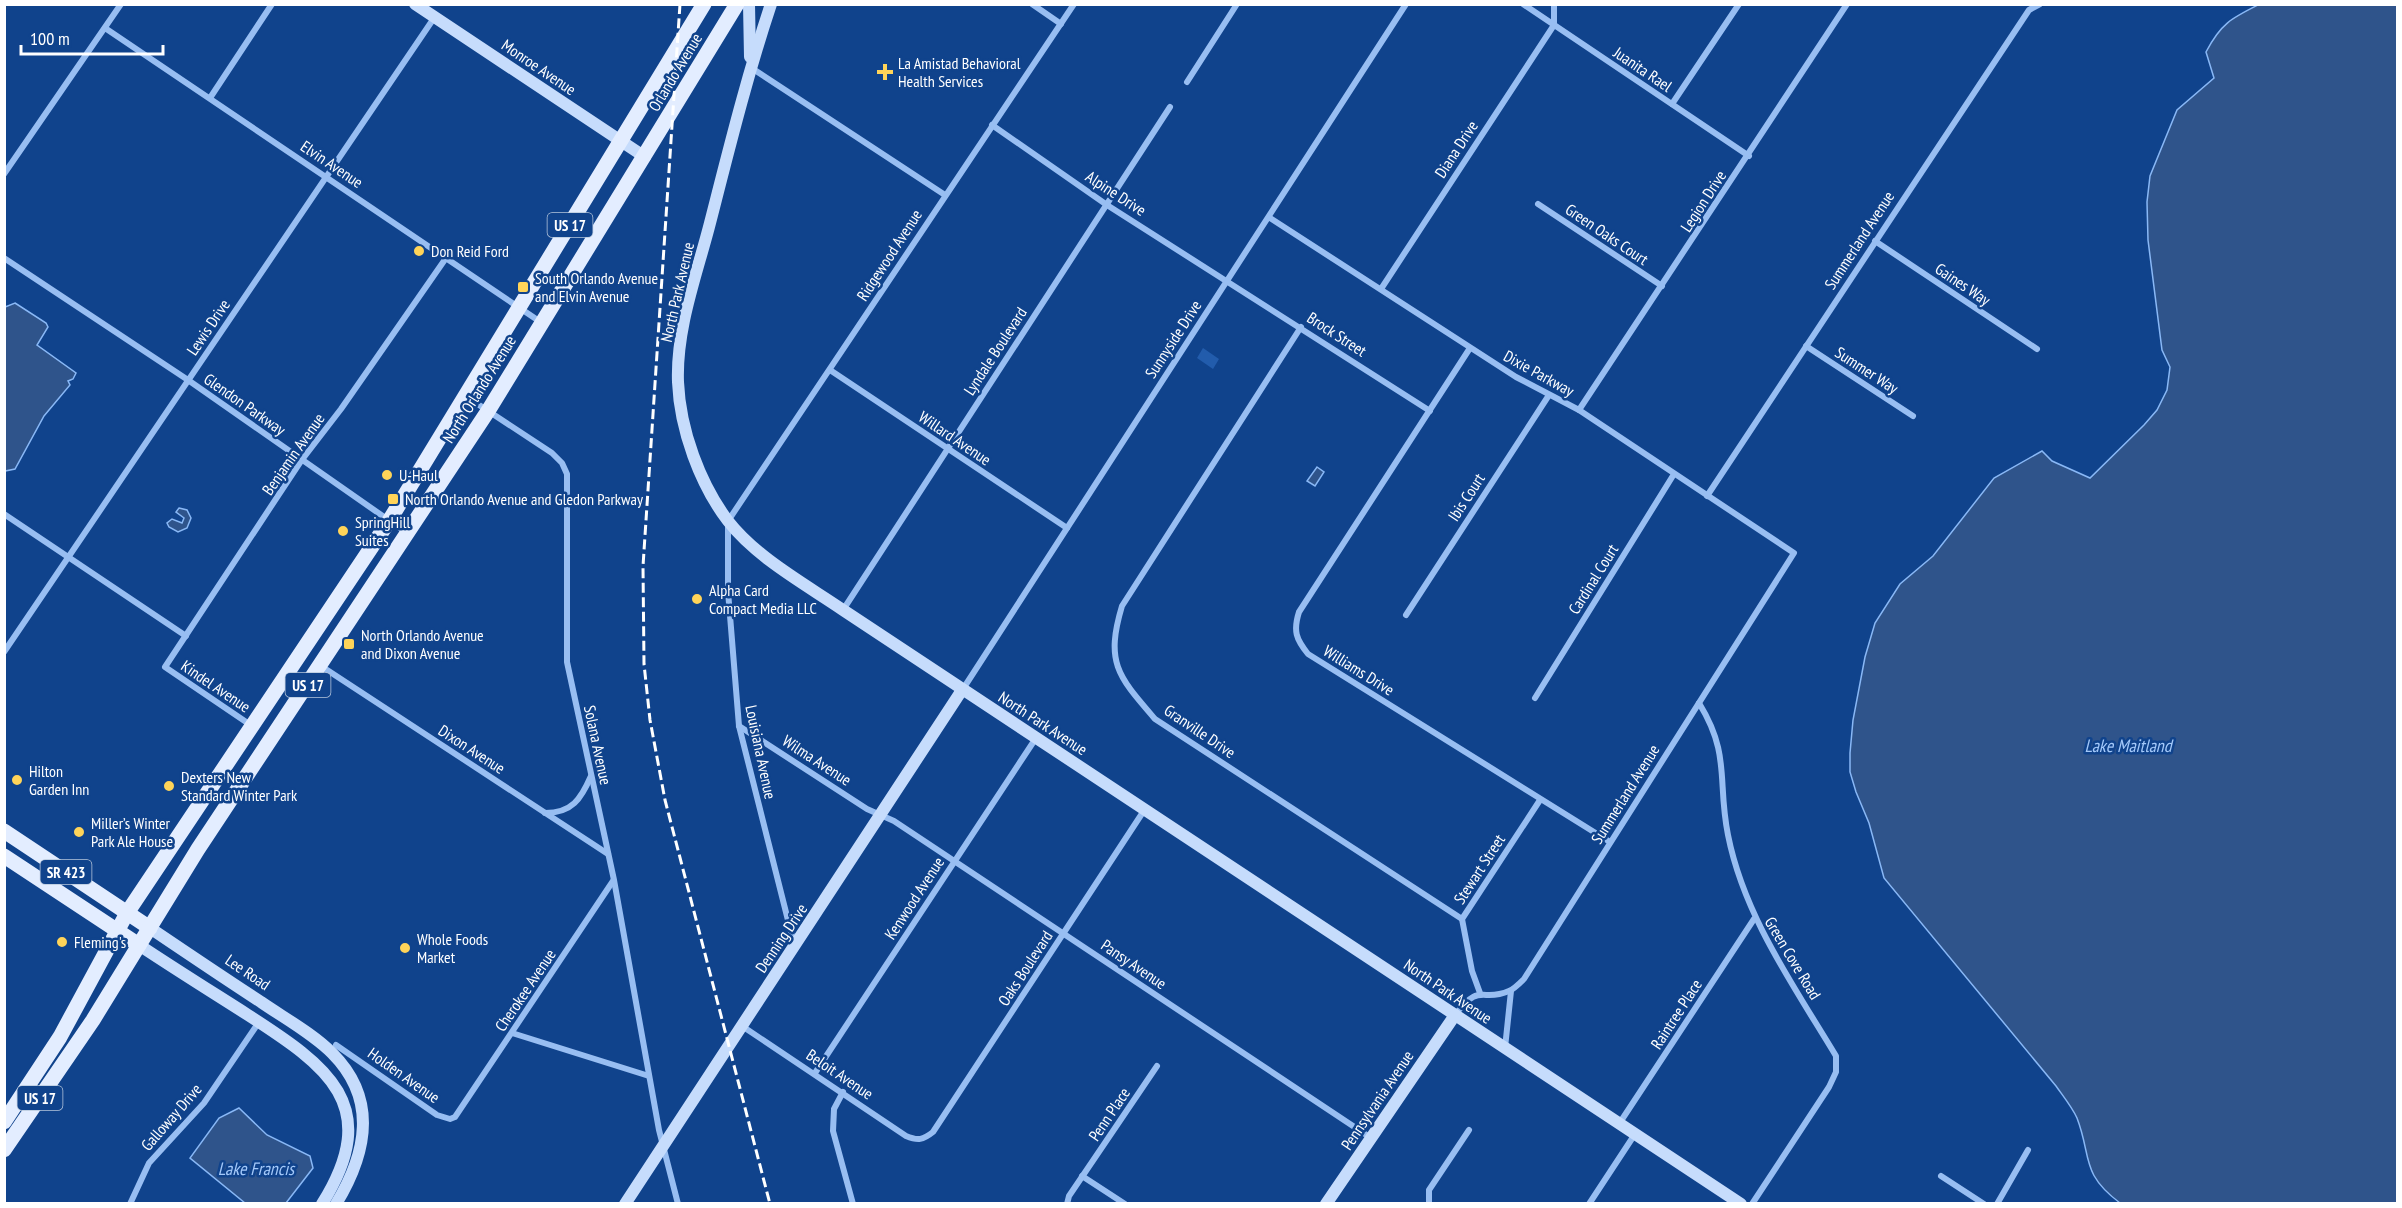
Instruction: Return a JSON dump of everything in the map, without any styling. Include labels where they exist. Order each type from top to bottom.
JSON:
[{"type":"main road","name":"Orlando Avenue","points":[[620,141],[704,4]]},
{"type":"main road","name":"Orlando Avenue","points":[[645,157],[736,4]]},
{"type":"main road","name":"North Orlando Avenue","points":[[4,1122],[60,1037],[116,930],[389,521],[620,141]]},
{"type":"main road","name":"North Orlando Avenue","points":[[4,1150],[93,1020],[237,790],[488,411],[645,157]]},
{"type":"main road","points":[[237,790],[233,780],[241,744]]},
{"type":"main road","name":"Lee Road","points":[[4,831],[150,928]]},
{"type":"main road","name":"SR 423","points":[[4,856],[139,945]]},
{"type":"street","points":[[4,174],[121,4]]},
{"type":"street","points":[[210,98],[272,4]]},
{"type":"street","name":"Monroe Avenue","points":[[415,4],[645,157]]},
{"type":"street","name":"North Park Avenue","points":[[749,4],[750,67]]},
{"type":"street","name":"North Park Avenue","points":[[771,4],[750,67],[684,322],[678,372],[679,395],[690,446],[704,480],[728,521],[750,543],[843,610],[1741,1203]]},
{"type":"street","points":[[1032,4],[1061,24]]},
{"type":"street","name":"Ridgewood Avenue","points":[[728,521],[1074,4]]},
{"type":"street","points":[[1187,82],[1237,4]]},
{"type":"street","name":"Sunnyside Drive","points":[[962,690],[1270,218],[1406,4]]},
{"type":"street","name":"Juanita Rael","points":[[1523,4],[1749,156]]},
{"type":"street","points":[[1554,4],[1554,25]]},
{"type":"street","points":[[1672,104],[1739,4]]},
{"type":"street","name":"Legion Drive","points":[[1579,410],[1749,156],[1847,4]]},
{"type":"street","points":[[2020,4],[2029,10]]},
{"type":"street","name":"Summerland Avenue","points":[[1707,496],[2029,10],[2040,4]]},
{"type":"street","name":"Lewis Drive","points":[[4,652],[434,18]]},
{"type":"street","name":"Diana Drive","points":[[1381,289],[1554,25]]},
{"type":"street","name":"Elvin Avenue","points":[[105,27],[542,323]]},
{"type":"street","points":[[750,67],[945,195]]},
{"type":"street","name":"Lyndale Boulevard","points":[[843,610],[1170,107]]},
{"type":"street","name":"Alpine Drive","points":[[992,125],[1107,205],[1228,280]]},
{"type":"street","name":"Green Oaks Court","points":[[1538,204],[1662,286]]},
{"type":"street","name":"Dixie Parkway","points":[[1270,218],[1470,348],[1579,410],[1794,553]]},
{"type":"street","name":"Gaines Way","points":[[1875,241],[2037,349]]},
{"type":"street","name":"Glendon Parkway","points":[[4,258],[188,380],[408,534]]},
{"type":"street","name":"Benjamin Avenue","points":[[165,667],[302,461],[446,258]]},
{"type":"street","name":"Brock Street","points":[[1228,280],[1430,411]]},
{"type":"street","name":"Granville Drive","points":[[1301,327],[1122,606],[1113,636],[1115,662],[1131,691],[1155,719],[1462,919]]},
{"type":"street","name":"Summer Way","points":[[1806,346],[1913,416]]},
{"type":"street","name":"Williams Drive","points":[[1470,348],[1299,612],[1295,624],[1296,638],[1308,654],[1610,842]]},
{"type":"street","name":"Willard Avenue","points":[[830,370],[1067,528]]},
{"type":"street","name":"Ibis Court","points":[[1406,615],[1549,394]]},
{"type":"street","name":"Solana Avenue","points":[[466,396],[552,453],[562,463],[567,474],[567,662],[614,880],[663,1146],[678,1203]]},
{"type":"street","name":"Cardinal Court","points":[[1535,698],[1674,474]]},
{"type":"street","points":[[4,514],[186,636]]},
{"type":"street","name":"Louisiana Avenue","points":[[728,521],[728,591],[739,726],[795,948]]},
{"type":"street","name":"Summerland Avenue","points":[[1510,991],[1524,979],[1794,553]]},
{"type":"street","name":"Dixon Avenue","points":[[321,666],[608,854]]},
{"type":"street","name":"Kindel Avenue","points":[[165,667],[252,726]]},
{"type":"street","name":"Denning Drive","points":[[625,1203],[795,948],[962,690]]},
{"type":"street","name":"Green Cove Road","points":[[1699,703],[1713,725],[1722,753],[1728,835],[1755,919],[1836,1056],[1836,1072],[1752,1203]]},
{"type":"street","name":"Wilma Avenue","points":[[739,726],[867,809],[881,815]]},
{"type":"street","name":"Kenwood Avenue","points":[[815,1073],[1036,738]]},
{"type":"street","points":[[545,813],[557,813],[576,804],[591,776]]},
{"type":"street","name":"Stewart Street","points":[[1480,993],[1472,971],[1462,919],[1540,800]]},
{"type":"street","name":"Oaks Boulevard","points":[[924,1139],[933,1132],[1145,809]]},
{"type":"street","name":"Pansy Avenue","points":[[881,815],[955,861],[1371,1138]]},
{"type":"street","name":"Cherokee Avenue","points":[[458,1114],[614,880]]},
{"type":"street","name":"Raintree Place","points":[[1619,1124],[1755,919]]},
{"type":"street","name":"Lee Road","points":[[150,928],[313,1037],[342,1064],[353,1081],[363,1113],[363,1130],[358,1162],[336,1203]]},
{"type":"street","points":[[139,945],[303,1052],[332,1079],[346,1112],[348,1130],[345,1163],[322,1203]]},
{"type":"street","points":[[1455,1015],[1467,999],[1480,993],[1495,994],[1510,991],[1505,1049]]},
{"type":"street","name":"Pennsylvania Avenue","points":[[1326,1203],[1455,1015]]},
{"type":"street","name":"Galloway Drive","points":[[130,1203],[151,1161],[204,1102],[259,1022]]},
{"type":"street","name":"Beloit Avenue","points":[[741,1026],[815,1073],[906,1136],[915,1140],[924,1139]]},
{"type":"street","points":[[512,1033],[649,1076]]},
{"type":"street","points":[[303,1052],[313,1037]]},
{"type":"street","name":"Holden Avenue","points":[[336,1045],[437,1115],[450,1119],[458,1114]]},
{"type":"street","name":"Penn Place","points":[[1067,1203],[1157,1066]]},
{"type":"street","points":[[843,1092],[834,1109],[833,1131],[853,1203]]},
{"type":"street","points":[[1429,1203],[1429,1190],[1469,1130]]},
{"type":"street","points":[[1592,1203],[1635,1134]]},
{"type":"street","points":[[1997,1203],[2028,1150]]},
{"type":"street","points":[[1083,1176],[1125,1203]]},
{"type":"street","points":[[1941,1176],[1983,1203]]},
{"type":"shaded area","points":[[1203,348],[1219,359],[1213,369],[1197,358]]},
{"type":"water","name":"Lake Maitland","points":[[2260,4],[2397,5],[2397,1203],[2120,1203],[2107,1192],[2093,1173],[2077,1118],[2056,1086],[1884,878],[1869,823],[1850,772],[1853,720],[1865,657],[1875,623],[1900,584],[1933,556],[1994,478],[2042,451],[2052,461],[2090,478],[2157,410],[2167,390],[2170,367],[2162,350],[2148,240],[2147,202],[2150,176],[2177,110],[2214,78],[2206,52],[2211,42],[2228,22]]},
{"type":"water","points":[[15,303],[46,323],[48,327],[37,345],[76,373],[73,379],[68,381],[70,385],[44,416],[15,469],[5,471],[5,307]]},
{"type":"water","points":[[1317,467],[1324,472],[1315,486],[1307,481]]},
{"type":"water","points":[[179,508],[187,510],[191,518],[187,528],[178,532],[169,527],[167,523],[172,519],[182,523],[184,518],[176,512]]},
{"type":"water","name":"Lake Francis","points":[[239,1108],[267,1135],[310,1156],[313,1168],[286,1203],[245,1203],[190,1158],[219,1118]]},
{"type":"railway","points":[[680,4],[643,566],[644,664],[650,720],[665,800],[770,1204]]},
{"type":"place","name":"La Amistad Behavioral Health Services","points":[[885,72]]},
{"type":"place","name":"Don Reid Ford","points":[[419,251]]},
{"type":"place","name":"South Orlando Avenue and Elvin Avenue","points":[[523,287]]},
{"type":"place","name":"U-Haul","points":[[387,475]]},
{"type":"place","name":"North Orlando Avenue and Gledon Parkway","points":[[393,499]]},
{"type":"place","name":"SpringHill Suites","points":[[343,531]]},
{"type":"place","name":"Alpha Card Compact Media LLC","points":[[697,599]]},
{"type":"place","name":"North Orlando Avenue and Dixon Avenue","points":[[349,644]]},
{"type":"place","name":"Hilton Garden Inn","points":[[17,780]]},
{"type":"place","name":"Dexters New Standard Winter Park","points":[[169,786]]},
{"type":"place","name":"Miller’s Winter Park Ale House","points":[[79,832]]},
{"type":"place","name":"Fleming's","points":[[62,942]]},
{"type":"place","name":"Whole Foods Market","points":[[405,948]]}]
